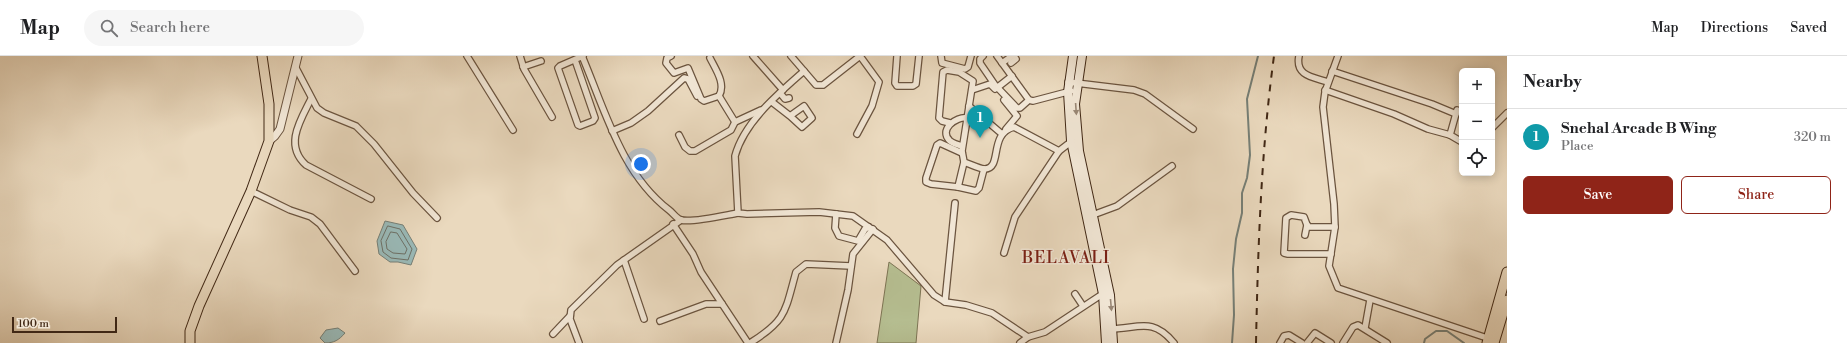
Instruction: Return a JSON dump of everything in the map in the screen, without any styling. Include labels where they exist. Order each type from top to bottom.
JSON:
[{"type":"main road","points":[[190,343],[190,331],[199,306],[251,191],[269,141],[269,104],[262,56]]},
{"type":"main road","points":[[1073,56],[1068,82],[1071,141],[1080,171],[1106,291],[1110,331],[1107,342]]},
{"type":"main road","points":[[1080,171],[1079,135],[1075,104],[1082,56]]},
{"type":"main road","points":[[1491,341],[1507,272]]},
{"type":"main road","points":[[1491,341],[1507,300]]},
{"type":"street","points":[[269,141],[280,129],[298,56]]},
{"type":"street","points":[[467,56],[513,130]]},
{"type":"street","points":[[520,56],[523,67],[552,117]]},
{"type":"street","points":[[575,60],[595,118],[593,121],[580,126],[578,125],[558,68],[582,56],[612,131],[635,171],[660,203],[681,220]]},
{"type":"street","points":[[671,56],[666,60],[669,68],[674,73],[688,68],[701,99],[704,101],[719,96],[723,90],[710,58]]},
{"type":"street","points":[[753,56],[782,92],[785,99],[789,98]]},
{"type":"street","points":[[791,56],[816,85],[823,85],[860,56],[879,82],[872,106],[857,134]]},
{"type":"street","points":[[897,56],[895,83],[897,86],[913,86],[916,84],[918,56]]},
{"type":"street","points":[[940,56],[942,63],[965,69],[968,67],[971,56]]},
{"type":"street","points":[[983,56],[980,63],[995,85],[1017,108],[1020,108],[1029,100],[1033,101],[1068,92],[1077,87]]},
{"type":"street","points":[[997,56],[1029,100]]},
{"type":"street","points":[[1299,56],[1298,66],[1302,73],[1328,82]]},
{"type":"street","points":[[1338,56],[1325,90],[1323,107],[1335,227],[1329,266],[1338,288],[1491,341]]},
{"type":"street","points":[[1002,63],[1015,57]]},
{"type":"street","points":[[1011,63],[1015,57]]},
{"type":"street","points":[[523,67],[542,61]]},
{"type":"street","points":[[296,68],[312,99],[324,113],[356,126],[413,193],[437,218]]},
{"type":"street","points":[[950,123],[942,121],[939,118],[943,72],[947,70],[959,72],[973,81],[962,150],[964,162],[958,187]]},
{"type":"street","points":[[679,136],[685,147],[690,151],[695,151],[731,130],[735,122],[762,110],[804,71]]},
{"type":"street","points":[[1332,71],[1456,112],[1450,135]]},
{"type":"street","points":[[998,87],[1012,76]]},
{"type":"street","points":[[612,131],[631,123],[648,111],[684,78],[688,79],[698,100]]},
{"type":"street","points":[[1068,82],[1077,87],[1134,90],[1145,94],[1193,129]]},
{"type":"street","points":[[964,162],[984,169],[994,164],[997,146],[1004,132],[1017,116],[1003,97],[990,84],[972,90]]},
{"type":"street","points":[[1325,90],[1394,114],[1428,130],[1450,135],[1459,140]]},
{"type":"street","points":[[719,96],[735,122]]},
{"type":"street","points":[[312,99],[298,125],[295,150],[300,159],[306,165],[371,199]]},
{"type":"street","points":[[772,102],[790,116]]},
{"type":"street","points":[[969,106],[1004,132]]},
{"type":"street","points":[[738,212],[735,156],[742,140],[762,110]]},
{"type":"street","points":[[1495,125],[1507,113]]},
{"type":"street","points":[[962,150],[948,140],[946,134],[950,123],[960,117],[968,118]]},
{"type":"street","points":[[1004,132],[1014,127],[1019,128],[1059,152]]},
{"type":"street","points":[[1004,253],[1015,217],[1059,152],[1079,135]]},
{"type":"street","points":[[962,150],[940,143],[937,145],[926,182],[976,191],[982,182],[984,169]]},
{"type":"street","points":[[1090,217],[1117,206],[1172,166]]},
{"type":"street","points":[[251,191],[290,210],[311,217],[320,224],[355,271]]},
{"type":"street","points":[[945,302],[956,203]]},
{"type":"street","points":[[579,343],[570,316],[571,310],[624,260],[673,224],[681,220],[700,219],[738,212],[747,214],[819,212],[853,216],[887,240],[934,295],[945,302],[966,305],[992,313],[1028,337]]},
{"type":"street","points":[[836,214],[835,228],[839,236],[858,241],[865,229],[871,228]]},
{"type":"street","points":[[1305,235],[1307,225],[1306,219],[1302,216],[1291,215],[1286,218],[1284,253],[1331,254]]},
{"type":"street","points":[[673,224],[693,254],[701,272],[749,343],[770,331],[780,321],[796,272],[800,267],[806,264],[851,266]]},
{"type":"street","points":[[1307,225],[1335,227]]},
{"type":"street","points":[[836,343],[848,290],[852,254],[871,228]]},
{"type":"street","points":[[624,260],[644,319]]},
{"type":"street","points":[[1020,343],[1028,337],[1045,332],[1106,291]]},
{"type":"street","points":[[1075,294],[1083,306]]},
{"type":"street","points":[[1365,328],[1370,300]]},
{"type":"street","points":[[660,321],[706,304],[722,304]]},
{"type":"street","points":[[553,334],[570,316]]},
{"type":"street","points":[[1343,343],[1353,327],[1360,325],[1365,328],[1376,340],[1387,343]]},
{"type":"street","points":[[1110,331],[1146,326],[1154,327],[1160,329],[1174,343]]},
{"type":"street","points":[[1307,343],[1315,333],[1331,343]]},
{"type":"street","points":[[1280,343],[1284,336],[1289,335],[1302,343]]},
{"type":"green space","points":[[889,262],[921,286],[916,343],[877,343]]},
{"type":"water","points":[[385,221],[403,225],[417,249],[411,265],[390,262],[379,254],[377,241]]},
{"type":"water","points":[[338,328],[345,333],[336,341],[325,343],[320,338],[326,330]]},
{"type":"waterway","points":[[1232,343],[1234,315],[1233,269],[1236,239],[1242,213],[1242,193],[1247,178],[1250,155],[1247,99],[1258,56]]},
{"type":"waterway","points":[[1424,343],[1425,339],[1436,331],[1447,331],[1464,343]]},
{"type":"railway","points":[[1256,343],[1263,163],[1274,56]]},
{"type":"place","name":"Snehal Arcade B Wing","points":[[980,138]]},
{"type":"district","name":"BELAVALI","points":[[1066,257]]}]
